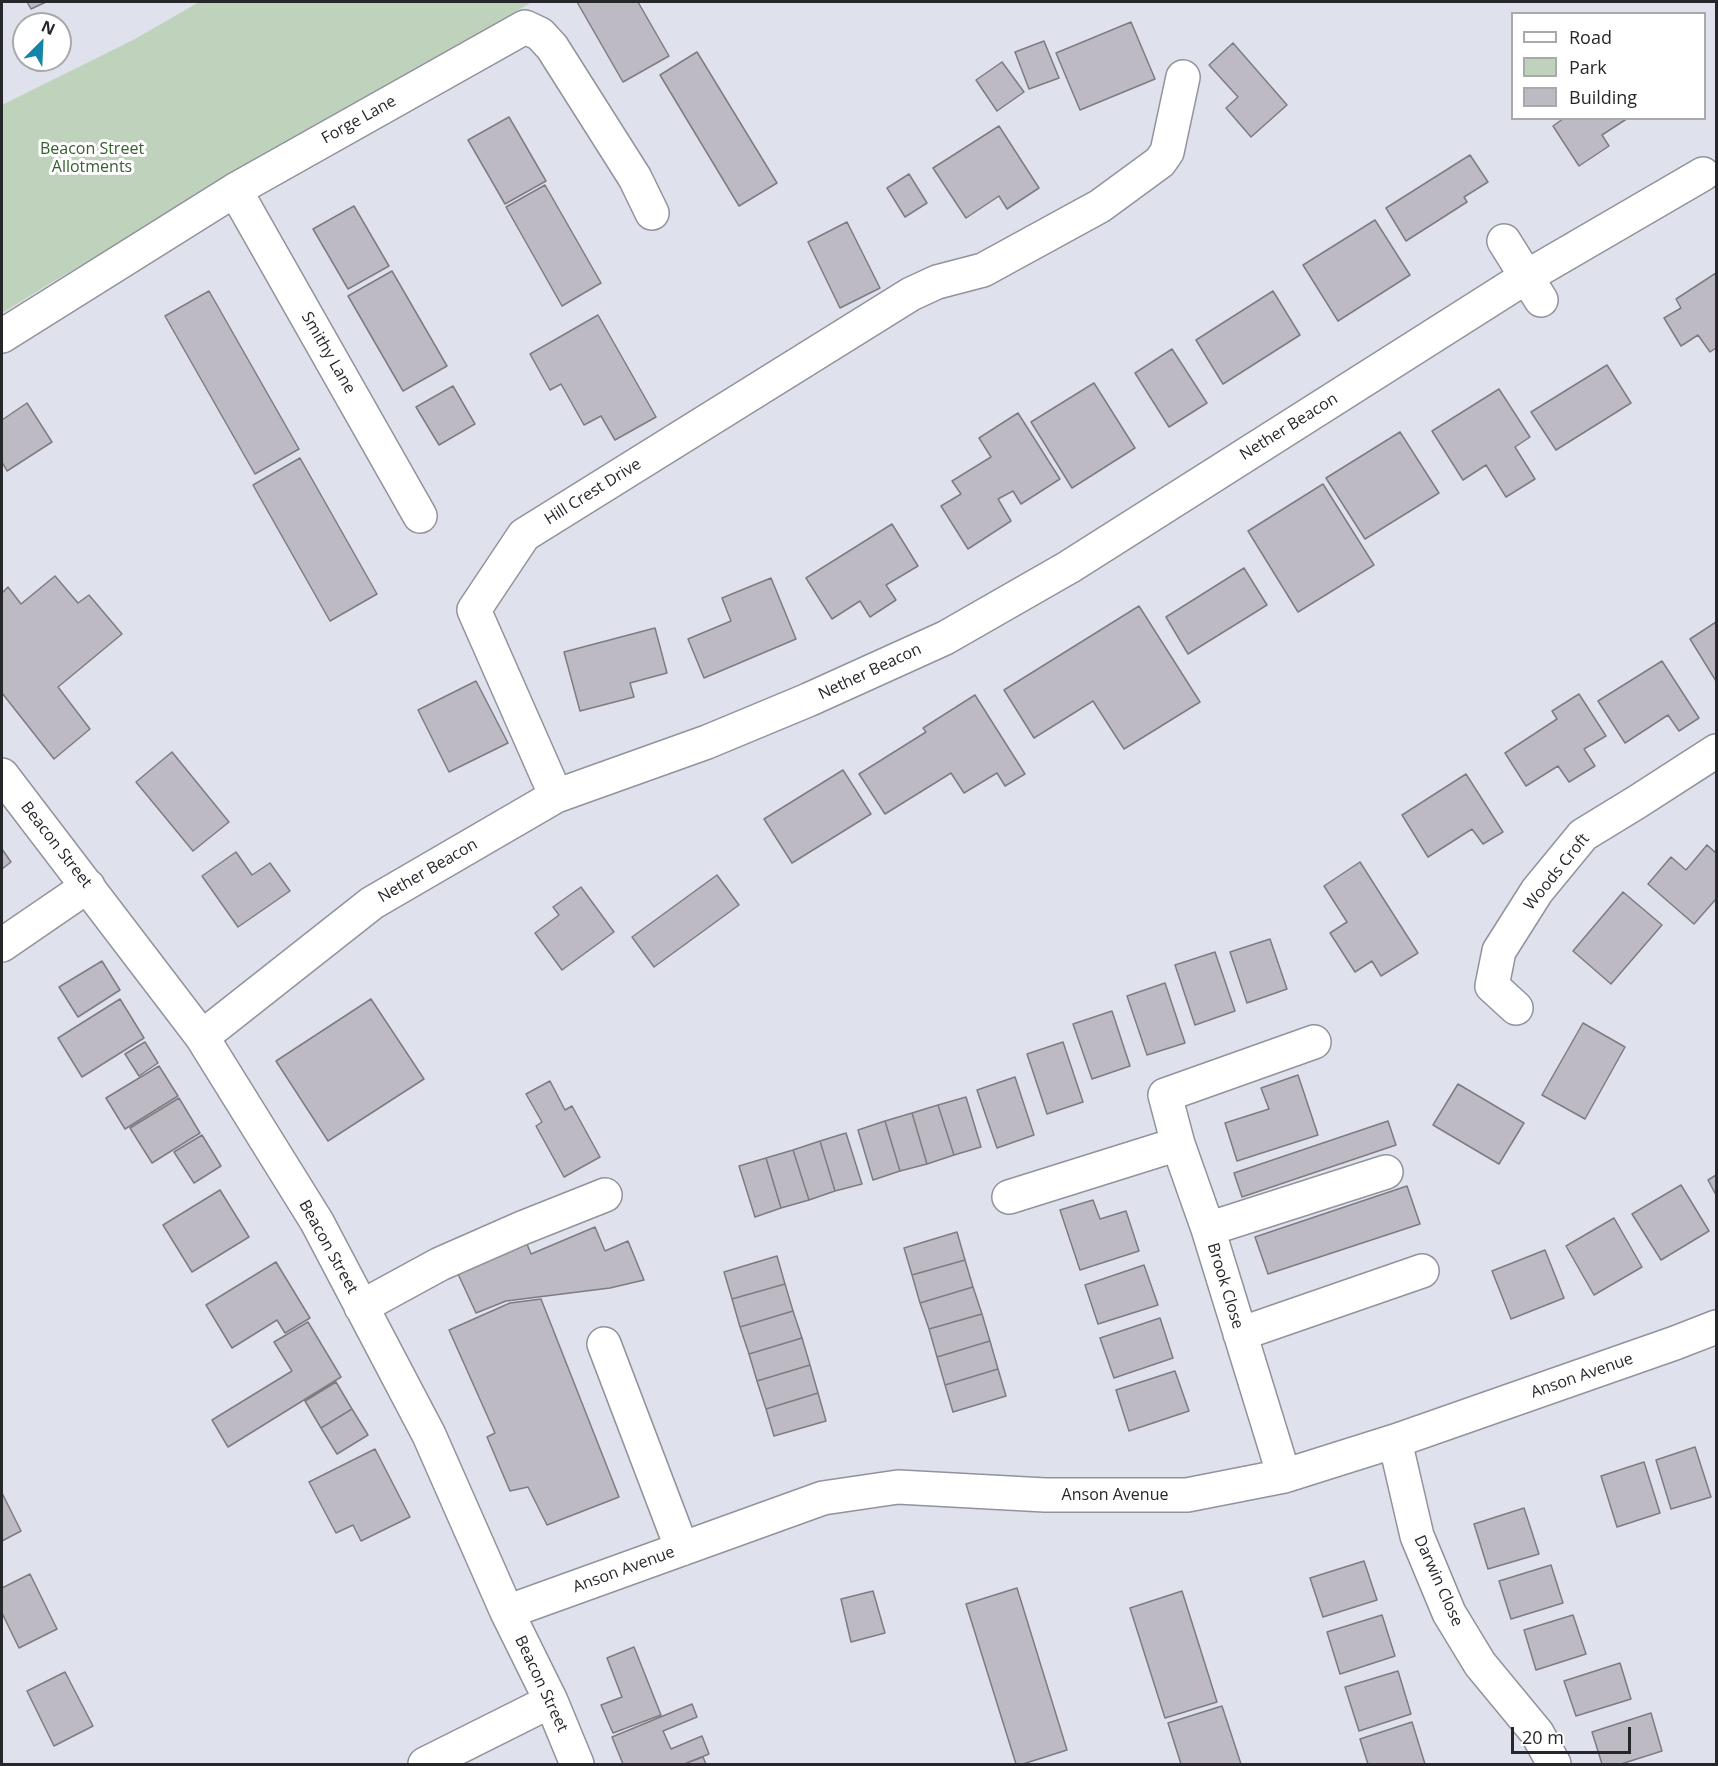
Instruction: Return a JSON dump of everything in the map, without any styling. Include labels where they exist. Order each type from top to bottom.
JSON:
[{"type":"street","name":"Forge Lane","points":[[16,317],[235,190],[525,27],[540,34],[552,47],[635,178],[652,213]]},
{"type":"street","name":"Hill Crest Drive","points":[[556,796],[474,610],[524,536],[911,294],[937,282],[983,270],[1100,206],[1160,162],[1167,152],[1183,77]]},
{"type":"street","name":"Nether Beacon","points":[[202,1037],[372,903],[556,796],[707,742],[808,700],[945,638],[1069,567],[1534,288],[1703,174]]},
{"type":"street","name":"Smithy Lane","points":[[235,190],[418,517]]},
{"type":"street","points":[[1504,241],[1534,288]]},
{"type":"street","name":"Woods Croft","points":[[1516,1008],[1492,986],[1499,951],[1537,891],[1583,835],[1716,752]]},
{"type":"street","name":"Beacon Street","points":[[2,775],[202,1037],[317,1222],[429,1436],[507,1612],[551,1701],[577,1764]]},
{"type":"street","points":[[2,945],[88,886]]},
{"type":"street","name":"Brook Close","points":[[1284,1476],[1208,1229],[1178,1144],[1165,1095],[1314,1042]]},
{"type":"street","points":[[1010,1197],[1178,1144]]},
{"type":"street","points":[[1208,1229],[1386,1172]]},
{"type":"street","points":[[361,1307],[440,1264],[605,1195]]},
{"type":"street","points":[[1240,1334],[1422,1271]]},
{"type":"street","name":"Anson Avenue","points":[[507,1612],[823,1498],[898,1487],[1045,1495],[1187,1495],[1284,1476],[1395,1441],[1675,1343],[1716,1326]]},
{"type":"street","points":[[604,1344],[682,1549]]},
{"type":"street","name":"Darwin Close","points":[[1395,1441],[1417,1536],[1449,1612],[1480,1664],[1537,1733],[1554,1764]]},
{"type":"street","points":[[425,1764],[551,1701]]},
{"type":"green space","name":"Beacon Street Allotments","points":[[199,2],[532,2],[4,312],[2,308],[2,105],[135,39]]},
{"type":"building","points":[[27,2],[46,2],[31,9]]},
{"type":"building","points":[[577,2],[638,2],[669,56],[623,82]]},
{"type":"building","points":[[1131,22],[1155,79],[1080,110],[1056,53]]},
{"type":"building","points":[[1044,41],[1059,78],[1029,89],[1015,52]]},
{"type":"building","points":[[1233,43],[1287,105],[1251,137],[1226,108],[1238,97],[1209,65]]},
{"type":"building","points":[[697,52],[777,183],[739,206],[660,75]]},
{"type":"building","points":[[1002,62],[1024,92],[997,111],[976,80]]},
{"type":"building","points":[[509,117],[546,181],[505,204],[468,140]]},
{"type":"building","points":[[1561,120],[1625,120],[1602,135],[1609,146],[1579,166],[1553,126]]},
{"type":"building","points":[[999,126],[1039,188],[1007,209],[999,196],[966,218],[933,168]]},
{"type":"building","points":[[1470,155],[1488,182],[1464,197],[1467,202],[1406,241],[1386,208]]},
{"type":"building","points":[[909,174],[927,203],[905,217],[887,188]]},
{"type":"building","points":[[545,185],[601,283],[562,306],[506,207]]},
{"type":"building","points":[[354,206],[389,266],[348,289],[313,229]]},
{"type":"building","points":[[1375,220],[1410,275],[1338,321],[1303,265]]},
{"type":"building","points":[[847,222],[880,288],[840,308],[808,242]]},
{"type":"building","points":[[392,271],[447,366],[403,391],[348,296]]},
{"type":"building","points":[[1716,273],[1716,348],[1710,352],[1698,335],[1681,346],[1664,318],[1681,308],[1676,299]]},
{"type":"building","points":[[209,291],[299,449],[255,474],[165,316]]},
{"type":"building","points":[[1273,291],[1300,335],[1223,384],[1196,340]]},
{"type":"building","points":[[598,315],[656,417],[615,440],[601,416],[584,425],[561,384],[550,390],[530,354]]},
{"type":"building","points":[[1172,349],[1207,403],[1169,427],[1135,373]]},
{"type":"building","points":[[1607,365],[1631,403],[1556,450],[1531,412]]},
{"type":"building","points":[[1094,383],[1135,448],[1072,488],[1031,422]]},
{"type":"building","points":[[453,386],[475,424],[439,445],[416,407]]},
{"type":"building","points":[[1499,389],[1530,437],[1515,447],[1535,479],[1506,497],[1486,465],[1463,480],[1432,431]]},
{"type":"building","points":[[27,403],[52,442],[7,471],[2,462],[2,420]]},
{"type":"building","points":[[1018,413],[1060,479],[1021,504],[1013,491],[998,499],[1011,521],[968,549],[941,506],[961,494],[952,481],[991,457],[979,438]]},
{"type":"building","points":[[1400,432],[1439,493],[1365,539],[1326,478]]},
{"type":"building","points":[[300,458],[377,594],[330,621],[253,485]]},
{"type":"building","points":[[1323,484],[1374,565],[1298,612],[1248,531]]},
{"type":"building","points":[[892,524],[918,566],[886,585],[896,600],[870,617],[860,601],[832,619],[806,578]]},
{"type":"building","points":[[1244,568],[1267,605],[1188,654],[1166,617]]},
{"type":"building","points":[[55,576],[78,603],[89,595],[122,634],[58,687],[90,729],[54,759],[2,693],[2,593],[8,587],[21,604]]},
{"type":"building","points":[[771,578],[796,639],[704,678],[688,639],[731,621],[722,598]]},
{"type":"building","points":[[1139,606],[1200,702],[1124,749],[1093,701],[1034,738],[1004,690]]},
{"type":"building","points":[[1716,622],[1716,681],[1690,639]]},
{"type":"building","points":[[655,628],[667,673],[630,683],[634,697],[580,711],[564,652]]},
{"type":"building","points":[[1662,661],[1699,718],[1679,731],[1668,715],[1625,743],[1598,701]]},
{"type":"building","points":[[476,681],[508,743],[449,772],[418,710]]},
{"type":"building","points":[[1579,694],[1606,736],[1584,749],[1595,766],[1569,782],[1558,766],[1526,786],[1505,753],[1557,719],[1552,711]]},
{"type":"building","points":[[975,695],[1025,774],[1005,786],[997,773],[964,793],[951,773],[885,814],[859,774],[926,732],[923,728]]},
{"type":"building","points":[[172,752],[229,822],[193,851],[136,782]]},
{"type":"building","points":[[843,770],[871,814],[792,863],[764,819]]},
{"type":"building","points":[[1466,774],[1503,832],[1483,844],[1472,829],[1428,857],[1402,815]]},
{"type":"building","points":[[1707,845],[1716,853],[1716,899],[1694,924],[1648,884],[1671,857],[1686,870]]},
{"type":"building","points":[[2,849],[11,862],[2,869]]},
{"type":"building","points":[[236,852],[252,875],[270,863],[290,891],[238,927],[202,876]]},
{"type":"building","points":[[1360,862],[1418,953],[1381,976],[1372,961],[1355,972],[1330,933],[1347,922],[1324,886]]},
{"type":"building","points":[[717,875],[739,905],[654,967],[632,937]]},
{"type":"building","points":[[581,887],[614,932],[562,970],[535,933],[559,915],[553,907]]},
{"type":"building","points":[[1623,892],[1662,925],[1611,984],[1573,951]]},
{"type":"building","points":[[1270,939],[1287,989],[1247,1003],[1230,952]]},
{"type":"building","points":[[1215,952],[1235,1011],[1195,1025],[1175,965]]},
{"type":"building","points":[[102,961],[120,990],[78,1017],[59,987]]},
{"type":"building","points":[[1165,983],[1185,1043],[1147,1055],[1127,996]]},
{"type":"building","points":[[120,999],[144,1038],[82,1077],[58,1038]]},
{"type":"building","points":[[371,999],[424,1079],[328,1141],[276,1061]]},
{"type":"building","points":[[1112,1011],[1130,1066],[1092,1079],[1073,1024]]},
{"type":"building","points":[[1583,1023],[1625,1047],[1585,1119],[1542,1095]]},
{"type":"building","points":[[145,1042],[158,1063],[139,1076],[125,1054]]},
{"type":"building","points":[[1063,1042],[1083,1102],[1047,1114],[1027,1054]]},
{"type":"building","points":[[159,1066],[178,1096],[125,1129],[106,1098]]},
{"type":"building","points":[[1298,1075],[1318,1135],[1237,1161],[1225,1123],[1269,1109],[1261,1088]]},
{"type":"building","points":[[1015,1077],[1034,1135],[997,1148],[977,1090]]},
{"type":"building","points":[[550,1081],[565,1110],[572,1106],[600,1157],[564,1177],[536,1126],[542,1122],[526,1094]]},
{"type":"building","points":[[1458,1084],[1524,1123],[1499,1164],[1433,1125]]},
{"type":"building","points":[[966,1097],[981,1147],[954,1155],[938,1105]]},
{"type":"building","points":[[179,1098],[200,1133],[152,1163],[130,1128]]},
{"type":"building","points":[[938,1105],[954,1155],[927,1164],[912,1113]]},
{"type":"building","points":[[912,1113],[927,1164],[900,1171],[885,1121]]},
{"type":"building","points":[[885,1121],[900,1171],[873,1180],[858,1130]]},
{"type":"building","points":[[1388,1121],[1396,1145],[1242,1197],[1234,1173]]},
{"type":"building","points":[[846,1133],[862,1184],[835,1191],[820,1141]]},
{"type":"building","points":[[202,1135],[221,1166],[194,1183],[174,1152]]},
{"type":"building","points":[[820,1141],[835,1191],[809,1200],[793,1150]]},
{"type":"building","points":[[793,1150],[809,1200],[781,1208],[766,1158]]},
{"type":"building","points":[[766,1158],[781,1208],[755,1217],[739,1166]]},
{"type":"building","points":[[1716,1175],[1716,1195],[1708,1180]]},
{"type":"building","points":[[1681,1185],[1709,1231],[1661,1260],[1632,1214]]},
{"type":"building","points":[[1407,1186],[1420,1224],[1268,1274],[1255,1237]]},
{"type":"building","points":[[220,1190],[249,1237],[192,1272],[163,1225]]},
{"type":"building","points":[[1093,1200],[1100,1219],[1126,1211],[1139,1251],[1080,1270],[1060,1210]]},
{"type":"building","points":[[1614,1218],[1642,1267],[1594,1295],[1566,1246]]},
{"type":"building","points":[[595,1227],[605,1251],[628,1241],[644,1280],[610,1288],[506,1301],[476,1313],[458,1274],[527,1244],[531,1254]]},
{"type":"building","points":[[957,1232],[965,1260],[912,1275],[904,1248]]},
{"type":"building","points":[[1545,1250],[1564,1298],[1511,1319],[1492,1271]]},
{"type":"building","points":[[777,1256],[785,1284],[732,1299],[724,1272]]},
{"type":"building","points":[[965,1260],[973,1287],[920,1303],[912,1275]]},
{"type":"building","points":[[276,1262],[310,1318],[285,1333],[277,1320],[232,1348],[206,1305]]},
{"type":"building","points":[[1144,1265],[1158,1305],[1098,1324],[1085,1285]]},
{"type":"building","points":[[785,1284],[793,1311],[740,1327],[732,1299]]},
{"type":"building","points":[[973,1287],[982,1314],[929,1329],[920,1303]]},
{"type":"building","points":[[541,1299],[619,1497],[547,1525],[528,1487],[510,1491],[487,1437],[495,1433],[449,1330],[510,1303]]},
{"type":"building","points":[[793,1311],[802,1338],[749,1354],[740,1327]]},
{"type":"building","points":[[982,1314],[990,1341],[937,1357],[929,1329]]},
{"type":"building","points":[[1160,1318],[1173,1358],[1114,1378],[1100,1338]]},
{"type":"building","points":[[308,1322],[341,1377],[228,1447],[212,1420],[292,1371],[274,1342]]},
{"type":"building","points":[[802,1338],[810,1365],[757,1381],[749,1354]]},
{"type":"building","points":[[990,1341],[998,1369],[945,1385],[937,1357]]},
{"type":"building","points":[[810,1365],[818,1393],[766,1409],[757,1381]]},
{"type":"building","points":[[998,1369],[1006,1396],[953,1412],[945,1385]]},
{"type":"building","points":[[1175,1371],[1189,1411],[1129,1431],[1116,1390]]},
{"type":"building","points":[[336,1382],[352,1409],[321,1428],[305,1401]]},
{"type":"building","points":[[818,1393],[826,1421],[774,1436],[766,1409]]},
{"type":"building","points":[[352,1409],[368,1435],[337,1454],[321,1428]]},
{"type":"building","points":[[1695,1447],[1711,1497],[1671,1509],[1656,1460]]},
{"type":"building","points":[[375,1449],[410,1517],[361,1541],[353,1525],[336,1533],[309,1482]]},
{"type":"building","points":[[1644,1462],[1660,1513],[1617,1527],[1601,1476]]},
{"type":"building","points":[[2,1493],[21,1531],[2,1541]]},
{"type":"building","points":[[1524,1508],[1539,1554],[1488,1569],[1474,1524]]},
{"type":"building","points":[[1364,1561],[1377,1600],[1323,1617],[1310,1578]]},
{"type":"building","points":[[1551,1565],[1563,1603],[1511,1619],[1499,1581]]},
{"type":"building","points":[[30,1574],[57,1629],[19,1648],[2,1613],[2,1588]]},
{"type":"building","points":[[1017,1588],[1067,1750],[1023,1764],[1016,1764],[966,1604]]},
{"type":"building","points":[[873,1591],[885,1633],[851,1642],[841,1599]]},
{"type":"building","points":[[1182,1591],[1217,1702],[1165,1718],[1130,1608]]},
{"type":"building","points":[[1382,1615],[1395,1656],[1340,1674],[1327,1632]]},
{"type":"building","points":[[1573,1615],[1586,1654],[1536,1670],[1524,1630]]},
{"type":"building","points":[[634,1647],[661,1715],[613,1733],[601,1705],[622,1697],[607,1658]]},
{"type":"building","points":[[1620,1663],[1631,1699],[1576,1716],[1564,1681]]},
{"type":"building","points":[[1398,1671],[1411,1714],[1359,1731],[1345,1687]]},
{"type":"building","points":[[65,1672],[93,1726],[54,1746],[27,1691]]},
{"type":"building","points":[[692,1704],[697,1717],[663,1731],[671,1749],[702,1736],[709,1754],[684,1764],[623,1764],[612,1737]]},
{"type":"building","points":[[1222,1706],[1241,1764],[1181,1764],[1168,1723]]},
{"type":"building","points":[[1651,1713],[1662,1751],[1621,1764],[1602,1764],[1592,1732]]},
{"type":"building","points":[[1412,1722],[1425,1764],[1368,1764],[1360,1739]]},
{"type":"building","points":[[703,1757],[706,1764],[684,1764]]}]
